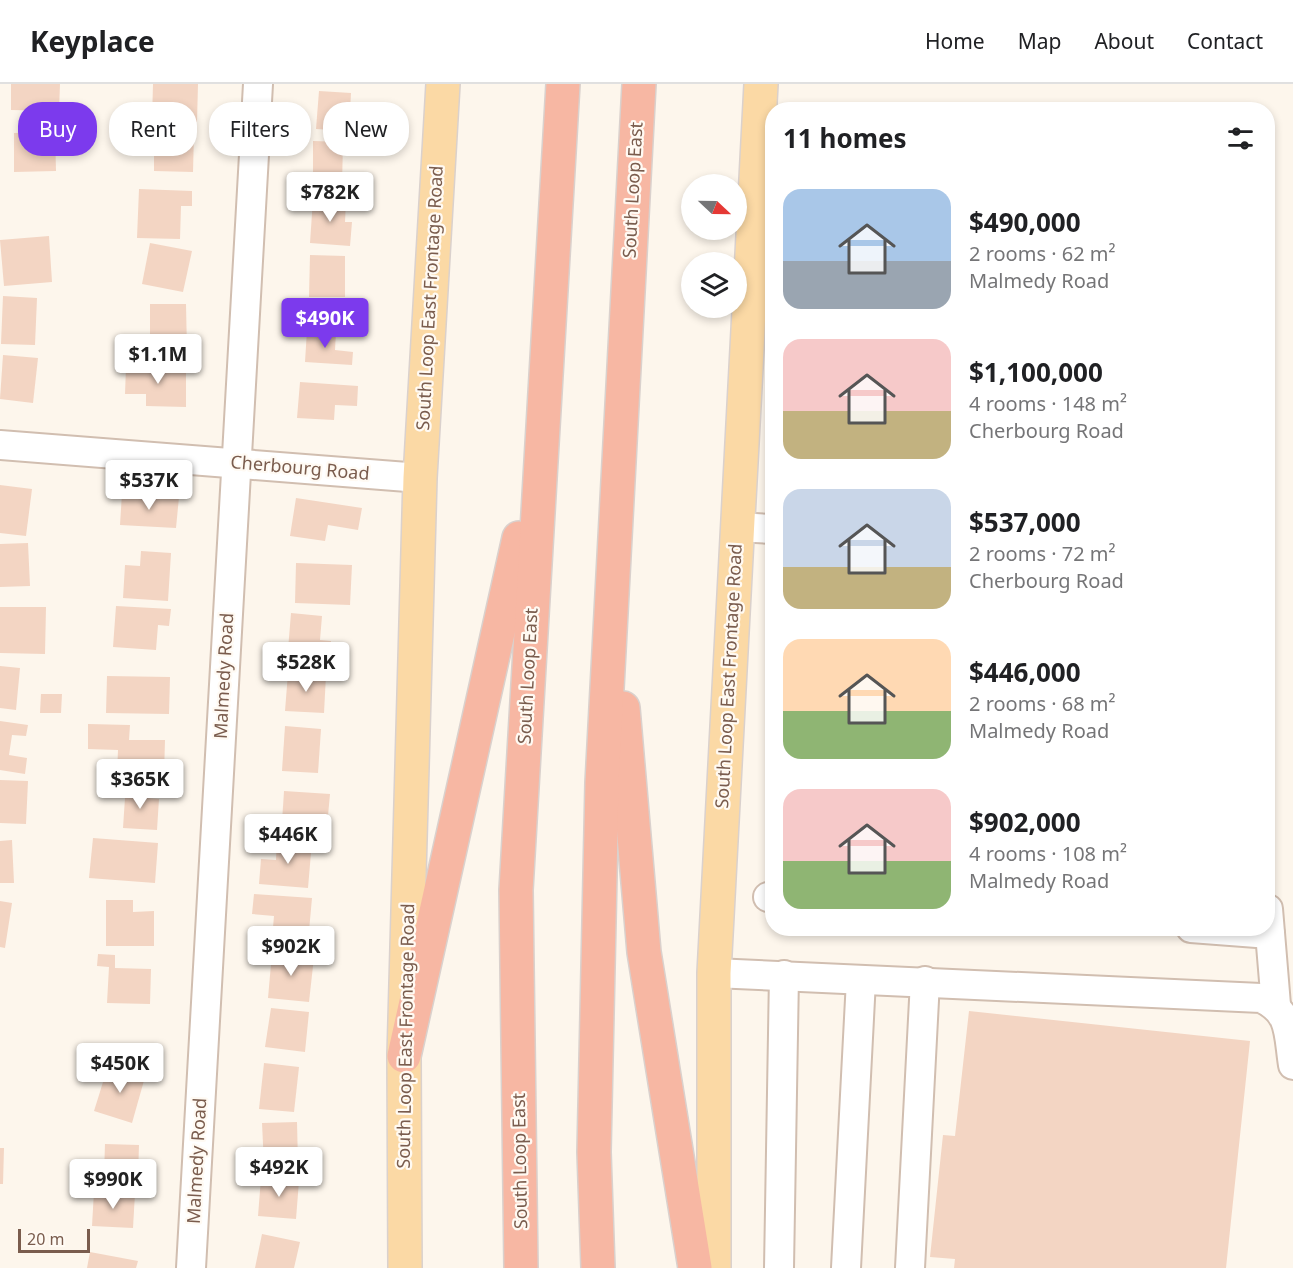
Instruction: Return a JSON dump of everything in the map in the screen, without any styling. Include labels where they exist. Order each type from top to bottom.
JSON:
[{"type":"highway","name":"South Loop East","points":[[521,1268],[516,890],[563,84]]},
{"type":"highway","name":"South Loop East","points":[[598,1268],[594,1129],[602,783],[639,84]]},
{"type":"highway","points":[[404,1056],[541,442]]},
{"type":"highway","points":[[611,580],[644,952],[695,1268]]},
{"type":"main road","name":"South Loop East Frontage Road","points":[[405,1268],[404,1056],[420,478],[443,84]]},
{"type":"main road","name":"South Loop East Frontage Road","points":[[714,1268],[714,973],[761,84]]},
{"type":"street","name":"Malmedy Road","points":[[191,1268],[258,84]]},
{"type":"street","name":"Cherbourg Road","points":[[0,446],[236,462],[420,478]]},
{"type":"street","points":[[737,527],[765,529]]},
{"type":"street","points":[[1270,936],[1276,1005]]},
{"type":"street","points":[[714,973],[1261,998],[1276,1005],[1285,1016],[1293,1065]]},
{"type":"street","points":[[779,1268],[784,975]]},
{"type":"street","points":[[846,1268],[861,980]]},
{"type":"street","points":[[910,1268],[925,981]]},
{"type":"building","points":[[11,84],[60,84],[59,102],[18,102],[18,110],[11,110]]},
{"type":"building","points":[[153,84],[198,84],[197,122],[197,102],[152,102]]},
{"type":"building","points":[[319,91],[351,93],[351,102],[323,102],[323,129],[316,129]]},
{"type":"building","points":[[14,133],[18,133],[18,156],[56,156],[56,171],[14,172]]},
{"type":"building","points":[[313,141],[323,141],[323,156],[343,156],[342,185],[313,185]]},
{"type":"building","points":[[154,156],[193,156],[193,172],[154,171]]},
{"type":"building","points":[[139,189],[192,191],[192,206],[181,206],[180,239],[137,238]]},
{"type":"building","points":[[313,199],[346,201],[345,222],[352,222],[350,246],[310,243]]},
{"type":"building","points":[[49,236],[52,282],[4,286],[0,240]]},
{"type":"building","points":[[150,243],[192,251],[183,292],[142,284]]},
{"type":"building","points":[[310,255],[345,256],[345,297],[309,297]]},
{"type":"building","points":[[3,296],[37,298],[35,345],[1,344]]},
{"type":"building","points":[[150,304],[186,304],[187,351],[150,352]]},
{"type":"building","points":[[307,330],[336,332],[335,350],[353,352],[352,365],[305,362]]},
{"type":"building","points":[[3,355],[38,358],[33,403],[0,399]]},
{"type":"building","points":[[126,367],[186,368],[186,407],[146,406],[146,394],[125,394]]},
{"type":"building","points":[[300,382],[358,386],[357,406],[335,405],[334,420],[297,418]]},
{"type":"building","points":[[0,485],[32,489],[26,536],[0,533]]},
{"type":"building","points":[[122,493],[179,497],[176,528],[120,525]]},
{"type":"building","points":[[296,498],[362,508],[358,530],[328,525],[325,541],[290,536]]},
{"type":"building","points":[[28,543],[30,586],[0,587],[0,544]]},
{"type":"building","points":[[141,551],[171,553],[168,601],[123,598],[125,565],[140,566]]},
{"type":"building","points":[[296,563],[352,565],[350,605],[295,603]]},
{"type":"building","points":[[116,606],[171,609],[169,626],[158,625],[156,650],[113,647]]},
{"type":"building","points":[[0,607],[46,607],[45,654],[0,653]]},
{"type":"building","points":[[291,613],[322,616],[320,640],[331,641],[328,666],[287,662]]},
{"type":"building","points":[[0,666],[20,668],[16,710],[0,708]]},
{"type":"building","points":[[288,673],[326,675],[324,713],[285,711]]},
{"type":"building","points":[[107,676],[170,677],[169,714],[106,713]]},
{"type":"building","points":[[41,694],[62,694],[61,713],[40,713]]},
{"type":"building","points":[[0,721],[28,725],[26,736],[12,735],[9,755],[27,758],[25,774],[0,770]]},
{"type":"building","points":[[88,724],[130,725],[129,740],[165,740],[164,775],[117,774],[118,750],[88,749]]},
{"type":"building","points":[[285,726],[321,729],[318,773],[282,771]]},
{"type":"building","points":[[0,780],[28,781],[26,824],[0,823]]},
{"type":"building","points":[[126,783],[139,784],[138,797],[159,799],[157,830],[123,828]]},
{"type":"building","points":[[284,791],[330,794],[327,826],[282,822]]},
{"type":"building","points":[[93,838],[158,843],[155,883],[89,878]]},
{"type":"building","points":[[277,838],[312,841],[308,888],[259,884],[261,859],[276,860]]},
{"type":"building","points":[[12,840],[14,883],[0,883],[0,841]]},
{"type":"building","points":[[254,894],[312,898],[308,942],[272,939],[274,916],[252,914]]},
{"type":"building","points":[[106,900],[133,900],[133,912],[154,911],[154,946],[106,946]]},
{"type":"building","points":[[0,901],[12,903],[5,948],[0,947]]},
{"type":"building","points":[[272,953],[314,957],[309,1002],[268,998]]},
{"type":"building","points":[[98,954],[115,955],[115,968],[151,969],[150,1004],[107,1003],[109,967],[97,966]]},
{"type":"building","points":[[271,1008],[309,1012],[305,1052],[265,1047]]},
{"type":"building","points":[[969,1011],[1250,1041],[1226,1268],[954,1268],[955,1259],[930,1257],[943,1135],[955,1136]]},
{"type":"building","points":[[264,1063],[299,1067],[294,1112],[259,1109]]},
{"type":"building","points":[[108,1066],[145,1077],[132,1123],[94,1111]]},
{"type":"building","points":[[297,1122],[298,1163],[264,1165],[262,1123]]},
{"type":"building","points":[[105,1144],[139,1145],[138,1176],[104,1175]]},
{"type":"building","points":[[0,1148],[4,1148],[3,1184],[0,1184]]},
{"type":"building","points":[[261,1178],[299,1181],[296,1219],[258,1216]]},
{"type":"building","points":[[94,1191],[135,1193],[133,1228],[92,1226]]},
{"type":"building","points":[[262,1234],[300,1242],[294,1268],[255,1268]]},
{"type":"building","points":[[90,1252],[138,1261],[136,1268],[87,1268]]}]
